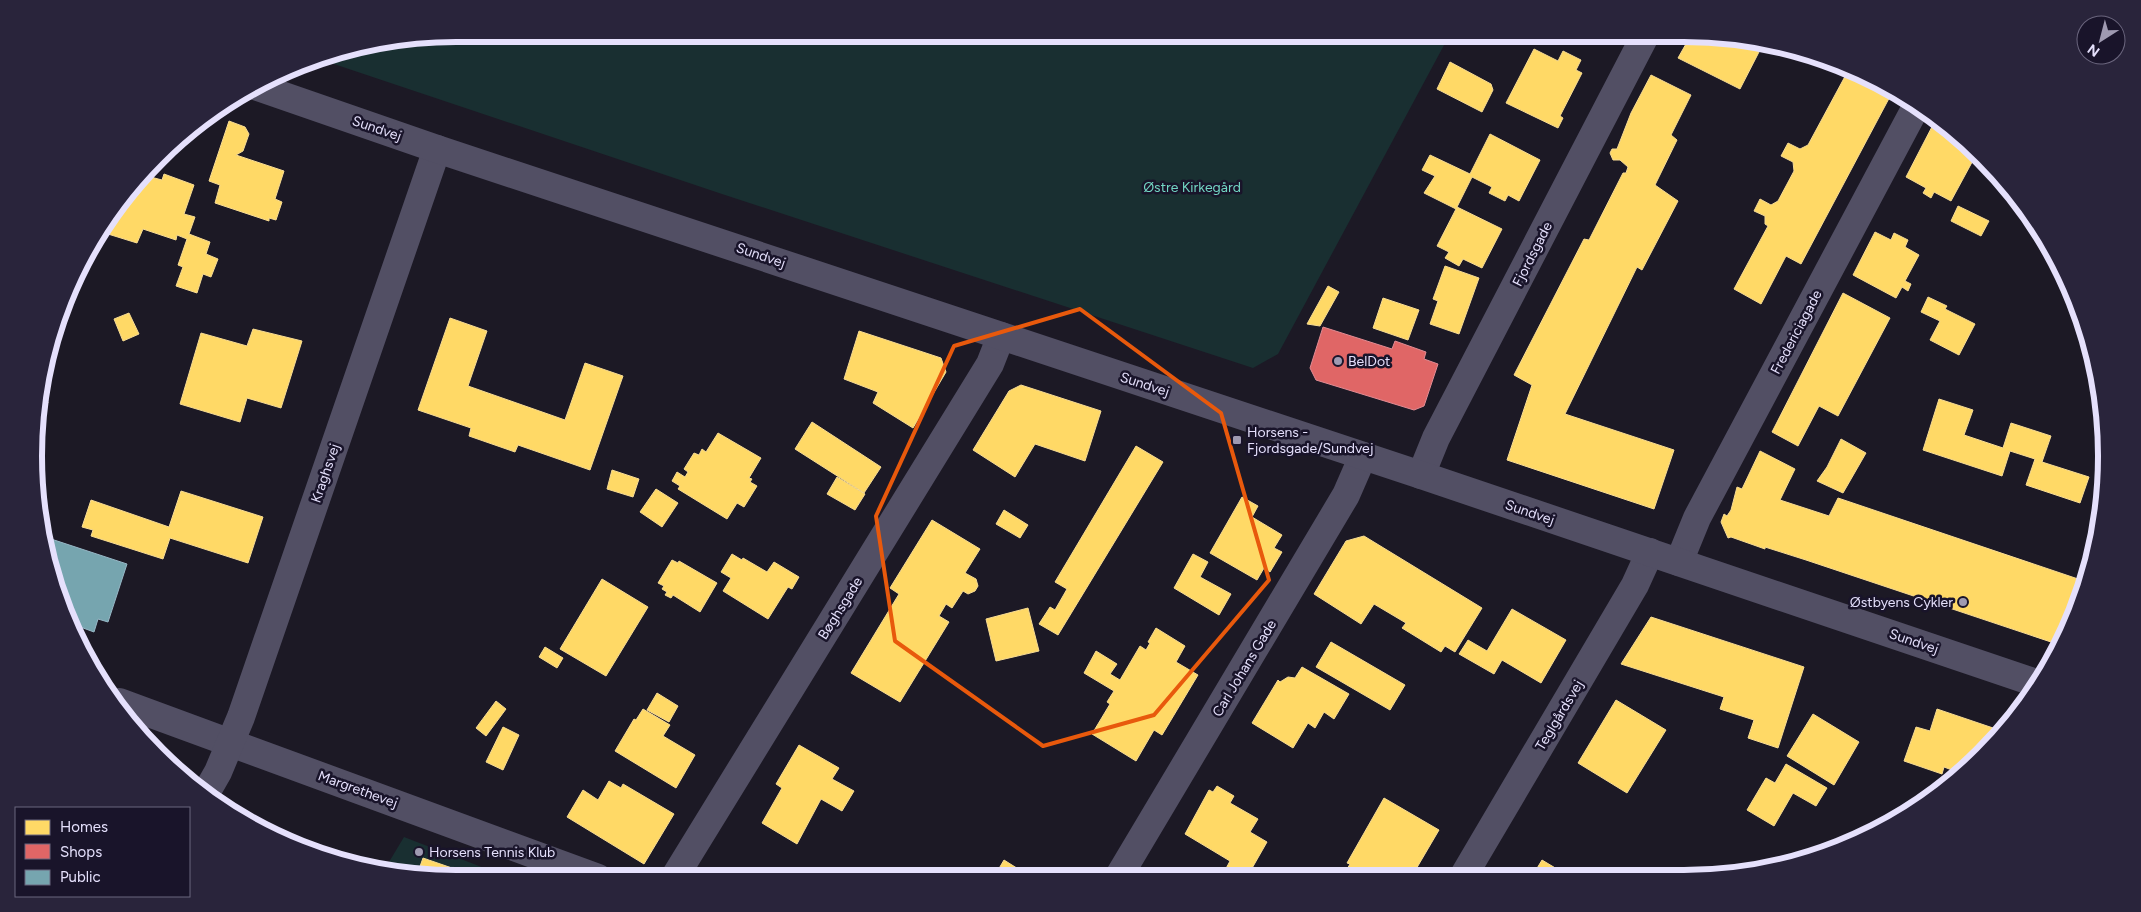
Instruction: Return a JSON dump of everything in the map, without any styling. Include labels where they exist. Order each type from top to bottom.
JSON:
[{"type":"street","name":"Fjordsgade","points":[[1422,475],[1441,429],[1641,43]]},
{"type":"street","name":"Sundvej","points":[[264,90],[437,149],[735,246],[1422,475],[2032,682]]},
{"type":"street","name":"Fredericiagade","points":[[1679,562],[1697,518],[1913,111]]},
{"type":"street","name":"Kraghsvej","points":[[209,788],[231,742],[437,149]]},
{"type":"street","name":"Bøghsgade","points":[[680,869],[990,364],[1001,336]]},
{"type":"street","name":"Carl Johans Gade","points":[[1123,869],[1346,495],[1363,456]]},
{"type":"street","name":"Teglgårdsvej","points":[[1468,869],[1635,586],[1650,552]]},
{"type":"street","name":"Margrethevej","points":[[125,704],[574,869]]},
{"type":"highlighted area","points":[[1080,309],[1221,413],[1269,580],[1154,715],[1043,746],[895,641],[876,516],[954,346]]},
{"type":"green space","name":"Østre Kirkegård","points":[[429,43],[1445,43],[1278,354],[1253,368],[722,194],[329,62],[375,50]]},
{"type":"green space","name":"Horsens Tennis Klub","points":[[404,837],[487,869],[429,869],[388,864]]},
{"type":"building: Homes","points":[[1686,43],[1712,43],[1760,50],[1740,89],[1678,58]]},
{"type":"building: Homes","points":[[1534,49],[1558,61],[1563,51],[1581,60],[1576,70],[1582,73],[1560,116],[1563,118],[1558,128],[1506,103]]},
{"type":"building: Homes","points":[[1450,62],[1491,84],[1493,90],[1482,112],[1437,89]]},
{"type":"building: Homes","points":[[1651,75],[1691,95],[1671,135],[1677,140],[1655,185],[1678,201],[1642,270],[1637,267],[1565,414],[1674,450],[1654,509],[1507,460],[1532,385],[1514,375],[1584,239],[1589,240],[1623,173],[1626,173],[1628,167],[1620,160],[1613,160],[1610,153],[1612,149],[1617,149],[1631,113]]},
{"type":"building: Homes","points":[[1846,75],[1890,97],[1801,264],[1786,256],[1761,304],[1734,289],[1768,226],[1765,224],[1765,216],[1754,211],[1760,199],[1771,205],[1778,201],[1794,171],[1793,162],[1781,156],[1788,143],[1800,149],[1808,145]]},
{"type":"building: Homes","points":[[229,121],[245,127],[249,134],[243,151],[236,155],[284,171],[275,199],[282,202],[276,220],[269,218],[269,221],[215,203],[220,185],[209,181]]},
{"type":"building: Homes","points":[[1933,125],[1973,160],[1951,201],[1934,192],[1931,198],[1923,193],[1926,188],[1906,177]]},
{"type":"building: Homes","points":[[1490,134],[1540,160],[1519,201],[1508,195],[1505,201],[1489,193],[1492,187],[1472,177],[1457,207],[1502,229],[1482,268],[1463,259],[1459,266],[1445,258],[1449,252],[1437,246],[1456,209],[1424,193],[1435,176],[1422,170],[1430,155],[1470,174]]},
{"type":"building: Homes","points":[[164,174],[194,185],[184,214],[195,217],[189,234],[210,242],[206,254],[218,259],[211,277],[203,274],[197,293],[176,286],[183,267],[178,265],[187,239],[177,235],[176,240],[143,229],[137,243],[108,234],[128,204],[151,177],[162,180]]},
{"type":"building: Homes","points":[[1958,206],[1989,221],[1981,236],[1951,221]]},
{"type":"building: Homes","points":[[1875,232],[1891,240],[1894,233],[1908,240],[1905,247],[1919,255],[1905,281],[1911,284],[1908,291],[1902,287],[1896,298],[1853,275]]},
{"type":"building: Homes","points":[[1445,266],[1479,278],[1459,334],[1430,324],[1438,301],[1433,299]]},
{"type":"building: Homes","points":[[1328,286],[1339,292],[1320,326],[1307,324]]},
{"type":"building: Homes","points":[[1843,293],[1890,318],[1838,416],[1819,406],[1798,446],[1772,432]]},
{"type":"building: Homes","points":[[1928,297],[1947,306],[1945,309],[1975,324],[1959,355],[1930,340],[1940,321],[1921,312]]},
{"type":"building: Homes","points":[[1383,298],[1419,310],[1408,340],[1373,328]]},
{"type":"building: Homes","points":[[129,313],[139,334],[123,341],[114,319]]},
{"type":"building: Homes","points":[[450,318],[487,331],[468,386],[565,420],[585,363],[623,376],[590,470],[518,445],[515,452],[469,436],[471,428],[418,410]]},
{"type":"building: Homes","points":[[253,329],[302,341],[281,408],[247,398],[240,422],[180,404],[201,333],[247,346]]},
{"type":"building: Homes","points":[[859,331],[941,358],[946,372],[913,428],[873,403],[878,392],[844,379]]},
{"type":"building: Homes","points":[[1021,385],[1101,411],[1085,461],[1035,444],[1015,477],[973,450],[1009,391]]},
{"type":"building: Homes","points":[[1939,399],[1973,410],[1964,435],[2003,448],[2011,423],[2051,436],[2042,462],[2089,477],[2080,503],[2026,485],[2035,459],[2010,451],[2002,476],[1923,450]]},
{"type":"building: Homes","points":[[812,422],[881,467],[864,493],[795,449]]},
{"type":"building: Homes","points":[[718,433],[761,458],[749,478],[752,479],[750,482],[757,486],[744,507],[737,503],[727,519],[678,489],[680,486],[672,481],[677,472],[685,477],[688,472],[684,469],[694,453],[699,455],[702,449],[706,452]]},
{"type":"building: Homes","points":[[1841,439],[1866,453],[1843,493],[1817,481],[1827,467]]},
{"type":"building: Homes","points":[[1136,446],[1163,462],[1058,635],[1039,624],[1050,607],[1055,610],[1067,589],[1055,582]]},
{"type":"building: Homes","points":[[1760,451],[1795,469],[1780,500],[1829,516],[1838,498],[2080,579],[2077,589],[2054,643],[1806,560],[1765,547],[1765,549],[1731,537],[1728,538],[1721,522],[1724,514],[1727,516],[1731,510],[1737,487],[1742,489]]},
{"type":"building: Homes","points":[[612,470],[639,479],[633,497],[607,489]]},
{"type":"building: Homes","points":[[837,477],[865,494],[855,510],[827,494]]},
{"type":"building: Homes","points":[[656,489],[678,503],[662,527],[640,512]]},
{"type":"building: Homes","points":[[181,491],[263,517],[248,563],[170,538],[163,559],[91,536],[93,530],[82,527],[91,500],[169,527]]},
{"type":"building: Homes","points":[[1242,497],[1258,506],[1252,517],[1282,535],[1274,548],[1282,552],[1270,572],[1264,568],[1257,580],[1210,553]]},
{"type":"building: Homes","points":[[1004,510],[1028,525],[1020,538],[996,524]]},
{"type":"building: Homes","points":[[932,520],[980,549],[965,573],[976,579],[978,586],[975,591],[968,594],[963,591],[952,608],[946,604],[939,616],[949,622],[900,702],[851,673],[899,594],[890,588]]},
{"type":"building: Homes","points":[[1364,536],[1482,608],[1455,652],[1445,646],[1441,652],[1402,628],[1406,623],[1374,604],[1361,624],[1314,594],[1346,541]]},
{"type":"building: Homes","points":[[732,554],[767,572],[774,562],[799,577],[792,589],[788,587],[768,619],[723,591],[731,578],[721,572]]},
{"type":"building: Homes","points":[[1193,554],[1208,562],[1200,577],[1231,594],[1219,615],[1174,588]]},
{"type":"building: Homes","points":[[672,560],[678,563],[679,561],[717,583],[700,612],[673,595],[671,598],[665,595],[667,592],[662,589],[664,586],[658,583]]},
{"type":"building: Homes","points":[[602,579],[648,607],[606,676],[560,649]]},
{"type":"building: Homes","points":[[1028,608],[1039,651],[996,661],[986,619]]},
{"type":"building: Homes","points":[[1512,609],[1566,640],[1541,683],[1502,660],[1494,674],[1459,654],[1468,640],[1487,651]]},
{"type":"building: Homes","points":[[1651,617],[1804,667],[1778,748],[1748,738],[1754,720],[1720,709],[1724,697],[1621,664]]},
{"type":"building: Homes","points":[[1156,628],[1185,646],[1176,662],[1198,675],[1162,735],[1154,730],[1136,761],[1092,734],[1110,704],[1107,702],[1114,691],[1084,673],[1096,651],[1117,664],[1110,674],[1120,680],[1140,646],[1146,650]]},
{"type":"building: Homes","points":[[1331,642],[1405,685],[1390,710],[1316,667]]},
{"type":"building: Homes","points":[[545,647],[563,658],[557,668],[539,657]]},
{"type":"building: Homes","points":[[1302,667],[1349,694],[1334,719],[1324,712],[1315,728],[1308,723],[1293,748],[1252,723],[1278,680],[1280,682],[1288,677],[1295,678]]},
{"type":"building: Homes","points":[[657,693],[678,706],[669,722],[647,710]]},
{"type":"building: Homes","points":[[1616,700],[1666,730],[1627,793],[1578,763]]},
{"type":"building: Homes","points":[[496,701],[506,709],[486,736],[476,728]]},
{"type":"building: Homes","points":[[643,709],[670,725],[663,736],[695,755],[676,788],[615,751],[634,719],[636,720]]},
{"type":"building: Homes","points":[[1937,709],[1996,729],[1958,767],[1954,771],[1944,767],[1942,774],[1904,761],[1916,727],[1930,731]]},
{"type":"building: Homes","points":[[1813,714],[1859,742],[1834,785],[1787,756]]},
{"type":"building: Homes","points":[[503,727],[519,735],[503,770],[486,762]]},
{"type":"building: Homes","points":[[799,745],[839,768],[832,779],[854,791],[842,811],[821,799],[797,844],[762,823],[782,788],[776,784]]},
{"type":"building: Homes","points":[[1786,764],[1827,788],[1816,806],[1793,793],[1774,826],[1747,810],[1766,778],[1775,783]]},
{"type":"building: Homes","points":[[609,781],[621,788],[623,784],[674,814],[644,864],[567,817],[583,790],[598,800]]},
{"type":"building: Homes","points":[[1217,786],[1234,796],[1230,803],[1258,819],[1250,832],[1267,842],[1252,869],[1226,869],[1230,861],[1185,834],[1209,790],[1213,792]]},
{"type":"building: Homes","points":[[1384,798],[1439,830],[1416,869],[1347,869],[1350,864],[1347,863]]},
{"type":"building: Homes","points":[[423,858],[452,868],[429,869],[419,868]]},
{"type":"building: Homes","points":[[1004,860],[1018,869],[999,869]]},
{"type":"building: Homes","points":[[1542,860],[1557,869],[1537,869]]},
{"type":"building: Shops","points":[[1323,327],[1392,349],[1395,341],[1426,352],[1424,359],[1438,364],[1424,406],[1414,410],[1316,380],[1310,368]]},
{"type":"building: Public","points":[[50,539],[127,564],[108,622],[98,619],[94,632],[80,627],[64,589]]},
{"type":"place","name":"BelDot","points":[[1338,361]]},
{"type":"place","name":"Horsens - Fjordsgade/Sundvej","points":[[1237,440]]},
{"type":"place","name":"Østbyens Cykler","points":[[1963,602]]},
{"type":"place","name":"Horsens Tennis Klub","points":[[419,852]]}]
